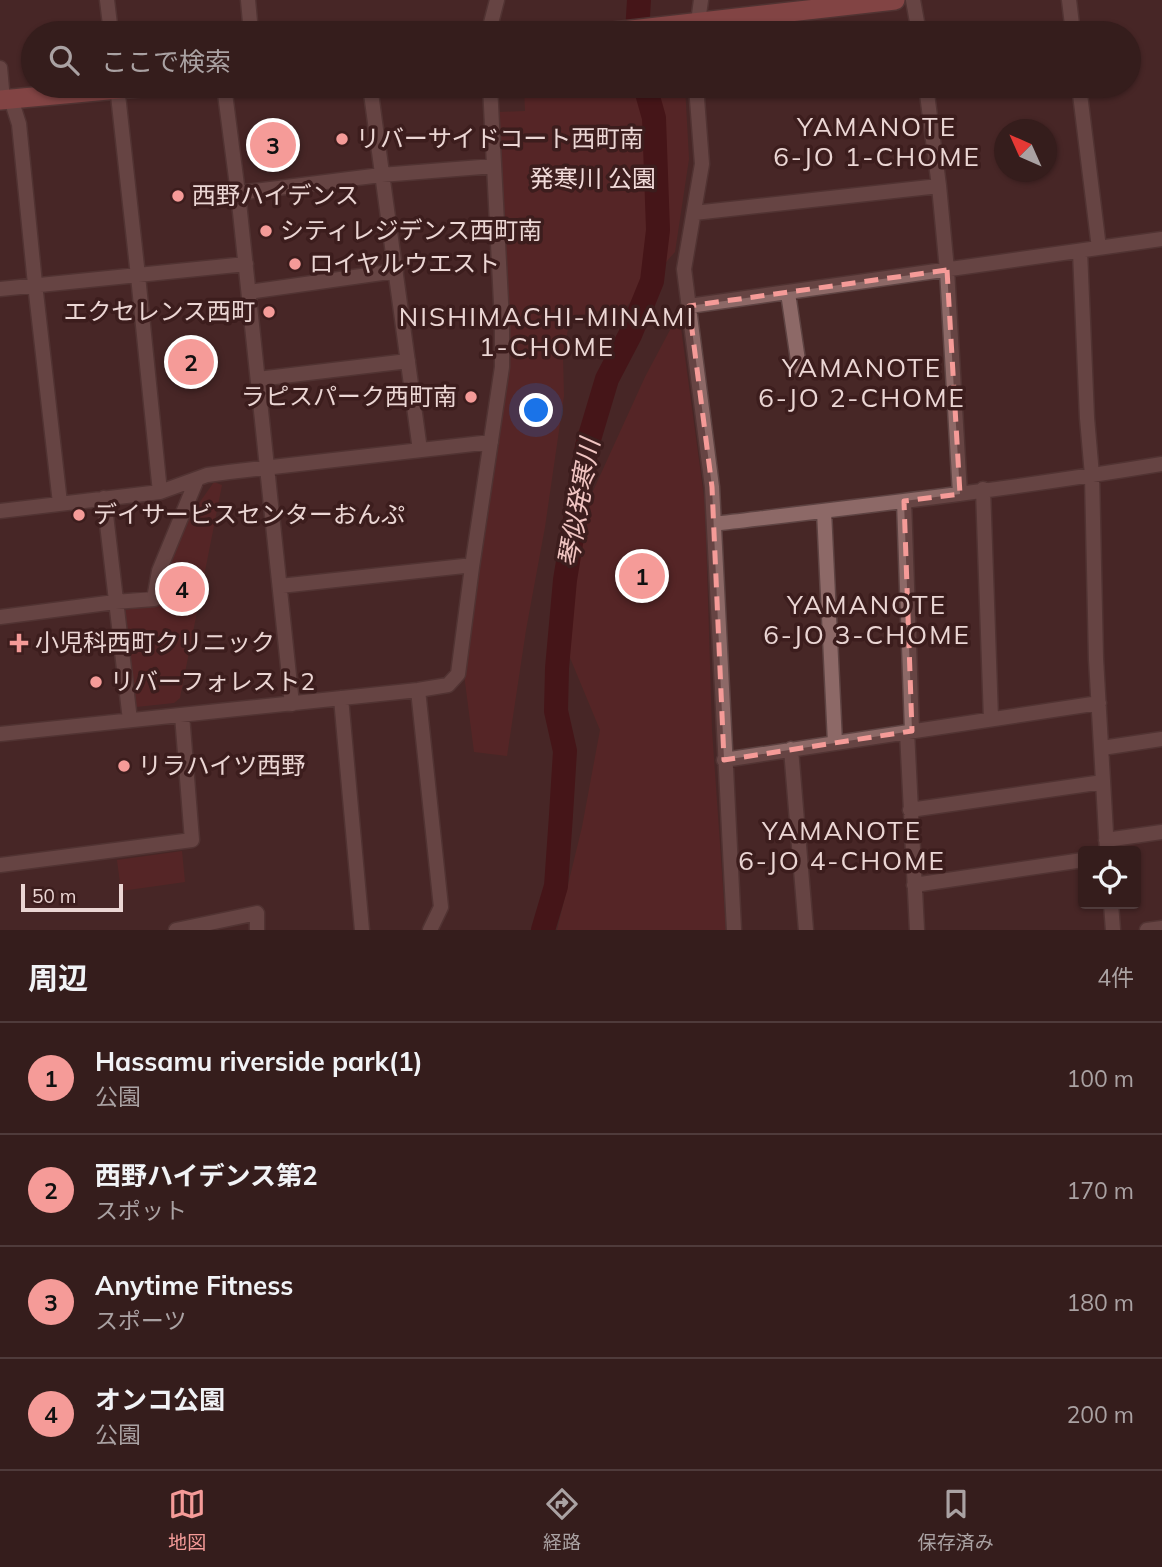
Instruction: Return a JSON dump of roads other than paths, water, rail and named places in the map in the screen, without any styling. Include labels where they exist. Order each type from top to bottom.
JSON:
[{"type":"main road","points":[[718,21],[800,6],[895,0]]},
{"type":"main road","points":[[5,100],[24,98]]},
{"type":"street","points":[[107,0],[110,21]]},
{"type":"street","points":[[248,0],[250,21]]},
{"type":"street","points":[[492,21],[497,0]]},
{"type":"street","points":[[693,21],[701,0]]},
{"type":"street","points":[[913,0],[917,21]]},
{"type":"street","points":[[1069,0],[1072,21]]},
{"type":"street","points":[[0,68],[5,100],[19,124],[60,503]]},
{"type":"street","points":[[118,98],[160,492]]},
{"type":"street","points":[[226,98],[239,193],[292,704]]},
{"type":"street","points":[[372,98],[419,450]]},
{"type":"street","points":[[0,734],[418,690],[448,685],[458,674],[502,367],[491,98]]},
{"type":"street","points":[[697,98],[702,164],[684,269],[712,487],[734,930]]},
{"type":"street","points":[[928,98],[947,271],[960,494]]},
{"type":"street","points":[[1080,98],[1099,248]]},
{"type":"street","points":[[239,193],[382,175],[494,166]]},
{"type":"street","points":[[694,213],[939,186]]},
{"type":"street","points":[[689,306],[1162,239]]},
{"type":"street","points":[[1080,251],[1092,475],[1096,659],[1107,846],[1162,832]]},
{"type":"street","points":[[0,289],[246,264]]},
{"type":"street","points":[[249,292],[396,271]]},
{"type":"street","points":[[788,293],[799,367]]},
{"type":"street","points":[[258,379],[408,361]]},
{"type":"street","points":[[0,511],[160,492],[218,474],[492,442]]},
{"type":"street","points":[[714,524],[960,494],[1162,464]]},
{"type":"street","points":[[0,617],[155,599],[159,570],[197,479]]},
{"type":"street","points":[[983,489],[990,719]]},
{"type":"street","points":[[104,498],[130,720]]},
{"type":"street","points":[[904,501],[911,810],[917,930]]},
{"type":"street","points":[[824,511],[835,743]]},
{"type":"street","points":[[280,586],[472,567]]},
{"type":"street","points":[[418,690],[441,907],[430,930]]},
{"type":"street","points":[[341,698],[362,930]]},
{"type":"street","points":[[724,760],[1099,703]]},
{"type":"street","points":[[0,865],[192,840],[182,715]]},
{"type":"street","points":[[1102,748],[1162,739]]},
{"type":"street","points":[[791,749],[806,930]]},
{"type":"street","points":[[911,810],[1103,782]]},
{"type":"street","points":[[914,885],[1078,861]]},
{"type":"street","points":[[1111,909],[1113,930]]},
{"type":"street","points":[[176,930],[257,913],[257,930]]},
{"type":"street","points":[[1147,930],[1162,928]]},
{"type":"waterway","name":"琴似発寒川","points":[[638,21],[639,0]]},
{"type":"waterway","name":"琴似発寒川","points":[[543,930],[556,886],[565,751],[556,711],[557,668],[565,580],[587,446],[607,379],[630,335],[652,281],[658,230],[654,118],[648,98]]},
{"type":"place","name":"リバーサイドコート西町南","points":[[342,139]]},
{"type":"place","name":"Anytime Fitness","points":[[273,145]]},
{"type":"place","name":"西野ハイデンス","points":[[178,196]]},
{"type":"place","name":"シティレジデンス西町南","points":[[266,231]]},
{"type":"place","name":"ロイヤルウエスト","points":[[295,264]]},
{"type":"place","name":"エクセレンス西町","points":[[269,312]]},
{"type":"place","name":"西野ハイデンス第2","points":[[191,362]]},
{"type":"place","name":"ラピスパーク西町南","points":[[471,397]]},
{"type":"place","name":"デイサービスセンターおんぷ","points":[[79,515]]},
{"type":"place","name":"Hassamu riverside park(1)","points":[[642,576]]},
{"type":"place","name":"オンコ公園","points":[[182,589]]},
{"type":"place","name":"小児科西町クリニック","points":[[19,643]]},
{"type":"place","name":"リバーフォレスト2","points":[[96,682]]},
{"type":"place","name":"リラハイツ西野","points":[[124,766]]},
{"type":"district","name":"YAMANOTE 6-JO 1-CHOME","points":[[877,142]]},
{"type":"district","name":"NISHIMACHI-MINAMI 1-CHOME","points":[[547,332]]},
{"type":"district","name":"YAMANOTE 6-JO 2-CHOME","points":[[862,383]]},
{"type":"district","name":"YAMANOTE 6-JO 3-CHOME","points":[[867,620]]},
{"type":"district","name":"YAMANOTE 6-JO 4-CHOME","points":[[842,846]]},
{"type":"park label","name":"発寒川 公園","points":[[593,179]]}]
